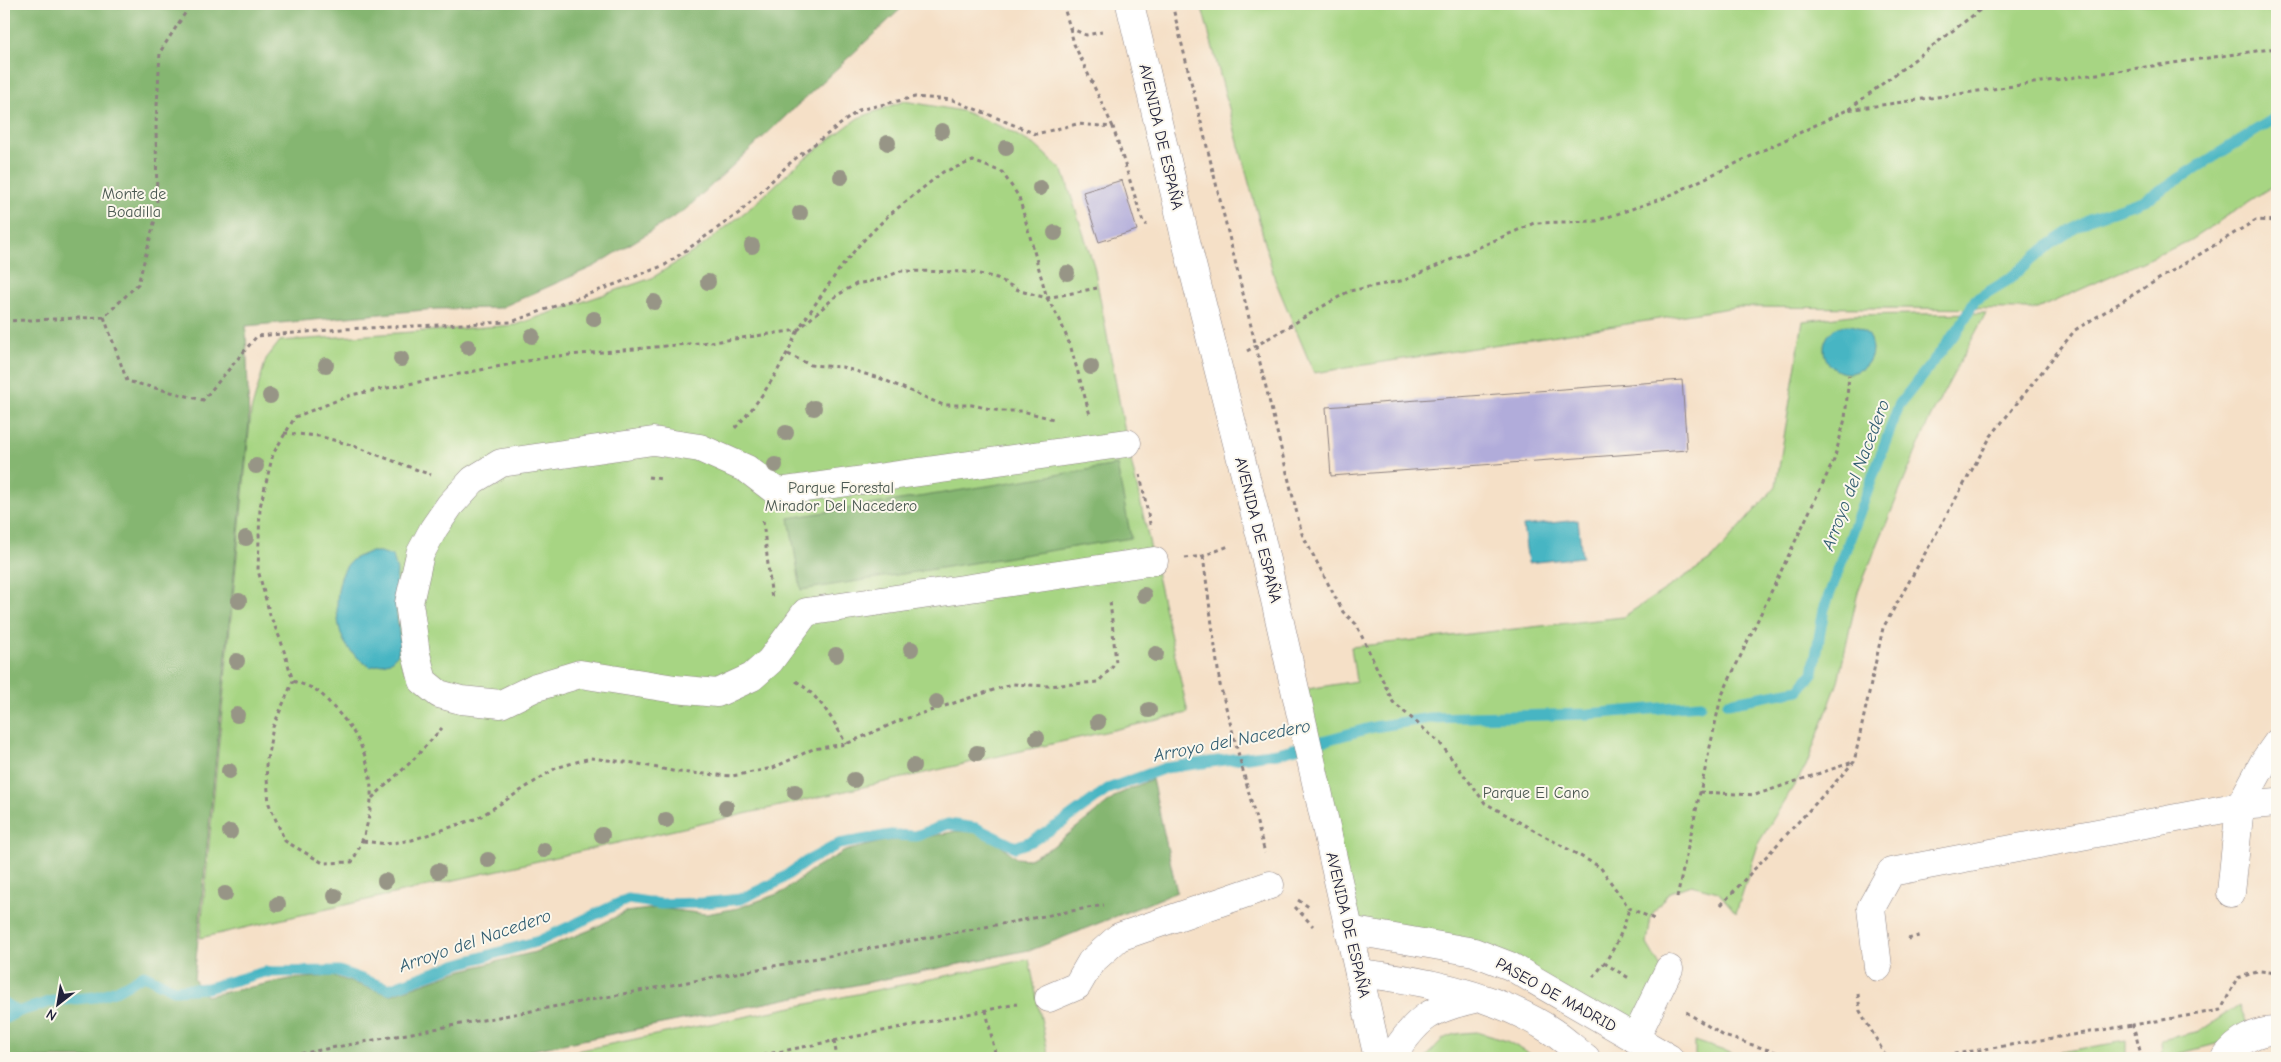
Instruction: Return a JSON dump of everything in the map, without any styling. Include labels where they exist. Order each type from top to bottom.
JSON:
[{"type":"street","name":"AVENIDA DE ESPAÑA","points":[[1132,15],[1216,364],[1248,541],[1303,725],[1378,1058]]},
{"type":"street","points":[[1127,442],[777,492],[747,469],[700,448],[652,441],[501,463],[473,480],[464,490],[434,528],[420,554],[409,603],[414,646],[423,681],[439,694],[461,700],[501,704],[536,687],[580,674],[675,690],[717,692],[752,677],[770,661],[806,612],[1107,570],[1154,561]]},
{"type":"street","points":[[2231,893],[2240,806],[2265,760],[2277,743]]},
{"type":"street","points":[[1878,967],[1871,908],[1891,872],[2240,806],[2277,803]]},
{"type":"street","points":[[1049,998],[1077,986],[1091,962],[1119,937],[1270,885]]},
{"type":"street","name":"PASEO DE MADRID","points":[[1349,930],[1474,952],[1510,966],[1670,1058]]},
{"type":"street","points":[[1635,1039],[1669,969]]},
{"type":"street","name":"PASEO DE MADRID","points":[[1359,973],[1389,976],[1450,988],[1505,1007],[1552,1032],[1586,1058]]},
{"type":"street","points":[[1391,1058],[1407,1035],[1427,1015],[1447,1005],[1478,998]]},
{"type":"street","points":[[2225,1058],[2233,1048],[2250,1036],[2277,1031]]},
{"type":"path","points":[[4,322],[104,317],[138,284],[157,212],[156,124],[160,52],[191,4]]},
{"type":"path","points":[[1063,4],[1074,44],[1113,127],[1143,222],[1149,226]]},
{"type":"path","points":[[1172,4],[1302,534],[1343,612],[1356,624],[1392,702],[1440,743],[1485,803],[1600,867],[1629,908],[1654,919]]},
{"type":"path","points":[[1216,364],[1256,347],[1349,291],[1405,280],[1534,223],[1596,221],[1664,198],[1847,110],[1988,4]]},
{"type":"path","points":[[1070,28],[1086,34],[1132,15]]},
{"type":"path","points":[[1847,110],[2277,48]]},
{"type":"path","points":[[104,317],[127,381],[203,400],[256,336],[351,328],[511,322],[665,265],[739,213],[791,162],[859,110],[915,97],[953,100],[1036,134],[1077,124],[1113,127]]},
{"type":"path","points":[[711,453],[758,400],[788,354],[798,330],[838,271],[860,244],[889,215],[943,172],[973,161],[1002,172],[1018,197],[1047,298],[1060,320],[1071,348],[1091,419]]},
{"type":"path","points":[[1721,905],[1854,762],[1883,628],[1992,436],[2075,330],[2256,220],[2277,221]]},
{"type":"path","points":[[292,681],[320,693],[342,716],[359,739],[371,773],[372,799],[363,841],[352,862],[322,864],[285,841],[269,804],[266,765],[273,727],[292,681],[281,641],[270,615],[258,570],[260,507],[273,454],[295,417],[351,395],[548,357],[720,341],[798,330],[836,296],[856,284],[881,279],[901,271],[971,272],[997,278],[1020,291],[1047,298],[1097,288]]},
{"type":"path","points":[[788,354],[810,365],[842,367],[882,379],[943,405],[972,405],[1000,411],[1022,411],[1058,420]]},
{"type":"path","points":[[1677,897],[1721,697],[1834,460],[1846,419],[1849,374]]},
{"type":"path","points":[[284,433],[319,436],[351,445],[438,477],[464,490]]},
{"type":"path","points":[[1139,470],[1152,534]]},
{"type":"path","points":[[641,477],[670,480]]},
{"type":"path","points":[[762,516],[771,600],[785,600],[806,612]]},
{"type":"path","points":[[1203,556],[1248,541]]},
{"type":"path","points":[[1203,556],[1248,541]]},
{"type":"path","points":[[1203,556],[1220,685],[1260,836]]},
{"type":"path","points":[[363,841],[386,844],[412,840],[478,818],[556,768],[590,758],[634,763],[678,772],[732,776],[773,768],[813,749],[846,744],[899,721],[1012,684],[1048,686],[1098,682],[1116,664],[1107,570]]},
{"type":"path","points":[[770,661],[806,688],[831,714],[846,744]]},
{"type":"path","points":[[372,799],[439,732],[461,700]]},
{"type":"path","points":[[1700,792],[1755,795],[1854,762]]},
{"type":"path","points":[[277,1058],[1109,904]]},
{"type":"path","points":[[1604,963],[1724,1036],[1788,1056],[1818,1058]]},
{"type":"path","points":[[1930,1058],[2221,1010],[2237,978],[2260,971],[2277,973]]},
{"type":"path","points":[[748,1058],[986,1010],[996,1058]]},
{"type":"path","points":[[2133,1024],[2142,1058]]},
{"type":"path","points":[[834,1040],[837,1058]]},
{"type":"green space","name":"Monte de Boadilla","points":[[4,4],[906,4],[685,210],[595,266],[500,308],[436,309],[246,326],[249,423],[194,979],[206,996],[290,979],[333,976],[390,995],[459,971],[535,952],[590,930],[625,912],[658,908],[706,914],[738,908],[783,892],[810,871],[845,851],[885,841],[922,838],[957,831],[985,833],[1016,858],[1029,859],[1052,847],[1119,794],[1152,779],[1177,892],[1034,949],[493,1058],[4,1058]]},
{"type":"green space","points":[[1201,4],[2277,4],[2277,183],[2189,241],[2037,309],[1736,307],[1314,373],[1275,280]]},
{"type":"green space","name":"Parque Forestal Mirador Del Nacedero","points":[[904,101],[962,111],[1002,127],[1036,146],[1063,171],[1094,266],[1127,443],[1188,713],[200,938],[251,411],[266,359],[280,341],[515,325],[652,278],[701,247],[755,204],[800,162],[858,118]]},
{"type":"green space","name":"Parque El Cano","points":[[1986,313],[1930,418],[1858,592],[1838,682],[1806,766],[1759,842],[1736,913],[1718,892],[1691,885],[1668,893],[1651,916],[1647,944],[1663,971],[1634,1031],[1510,957],[1355,923],[1302,690],[1356,681],[1351,647],[1623,617],[1713,558],[1776,486],[1803,321],[1852,315]]},
{"type":"green space","points":[[1117,465],[1131,538],[801,590],[789,518]]},
{"type":"green space","points":[[1029,959],[1049,1058],[542,1058]]},
{"type":"green space","points":[[2239,1005],[2247,1023],[2220,1043],[2162,1058],[2161,1040],[2200,1031]]},
{"type":"green space","points":[[1477,1032],[1507,1041],[1537,1058],[1426,1058],[1447,1037]]},
{"type":"green space","points":[[1695,1041],[1745,1058],[1695,1058]]},
{"type":"green space","points":[[2126,1041],[2126,1058],[2024,1058]]},
{"type":"water","points":[[1848,325],[1857,327],[1865,332],[1870,340],[1872,349],[1870,358],[1865,366],[1857,371],[1848,373],[1839,371],[1831,366],[1826,358],[1824,349],[1826,340],[1831,332],[1839,327]]},
{"type":"water","points":[[1578,520],[1582,557],[1528,563],[1523,526]]},
{"type":"water","points":[[369,552],[380,552],[393,556],[397,571],[395,599],[400,642],[398,654],[390,662],[370,667],[355,655],[345,643],[340,630],[337,609],[339,587],[345,568],[351,561]]},
{"type":"building","points":[[1122,180],[1137,230],[1099,242],[1083,192]]},
{"type":"building","points":[[1682,380],[1687,450],[1331,476],[1326,407]]},
{"type":"waterway","name":"Arroyo del Nacedero","points":[[1728,703],[1799,690],[1813,673],[1824,609],[1899,405],[1960,327],[1975,300],[2008,280],[2049,245],[2089,219],[2145,200],[2277,117]]},
{"type":"waterway","name":"Arroyo del Nacedero","points":[[4,1019],[17,1012],[53,1001],[96,997],[117,990],[144,975],[174,990],[208,988],[264,972],[339,971],[389,989],[458,964],[539,941],[628,899],[661,904],[703,903],[741,899],[777,882],[807,861],[839,844],[891,835],[916,836],[948,824],[976,828],[1015,847],[1032,841],[1063,822],[1108,789],[1165,768],[1278,753],[1374,727],[1430,718],[1588,714],[1700,705]]},
{"type":"waterway","points":[[4,1003],[17,1012]]}]
